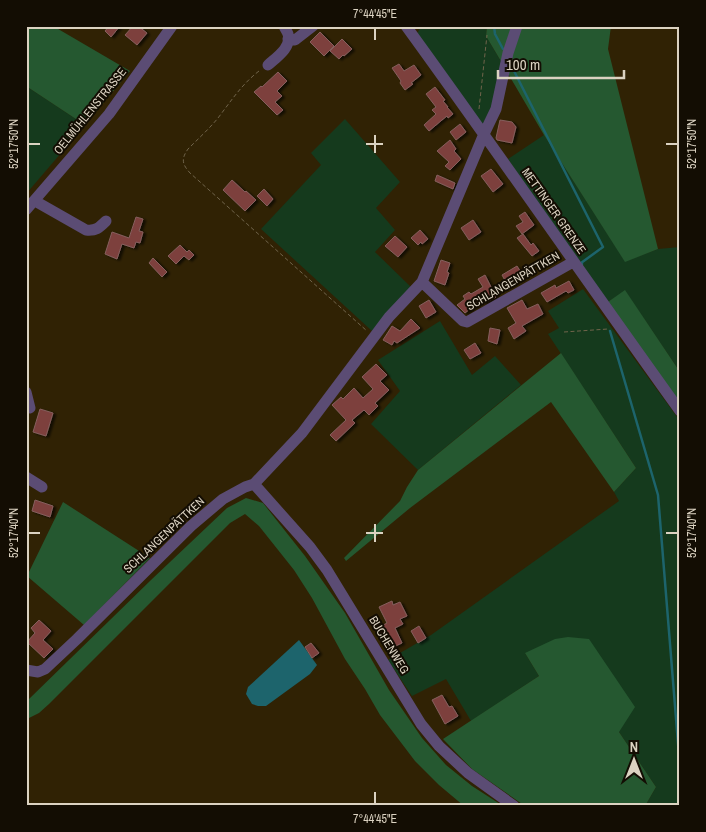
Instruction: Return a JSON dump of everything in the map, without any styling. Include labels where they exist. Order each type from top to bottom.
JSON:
[{"type":"street","name":"OELMÜHLENSTRASSE","points":[[26,210],[109,114],[172,26]]},
{"type":"street","points":[[268,65],[283,51],[288,43],[288,35],[284,26]]},
{"type":"street","points":[[288,39],[295,40],[312,26]]},
{"type":"street","name":"METTINGER GRENZE","points":[[406,26],[680,411]]},
{"type":"street","name":"SCHLANGENPÄTTKEN","points":[[32,671],[45,669],[191,526],[223,499],[254,484],[302,433],[389,316],[422,282],[481,129],[496,109],[508,52],[517,26]]},
{"type":"street","points":[[35,201],[86,230],[98,229],[106,221]]},
{"type":"street","name":"SCHLANGENPÄTTKEN","points":[[422,282],[463,321],[467,322],[573,262]]},
{"type":"street","points":[[26,392],[30,408]]},
{"type":"street","points":[[26,477],[42,487]]},
{"type":"street","name":"BUCHENWEG","points":[[254,484],[310,547],[327,570],[421,724],[439,746],[468,773],[514,806]]},
{"type":"path","points":[[481,129],[487,35]]},
{"type":"path","points":[[268,65],[252,77],[236,93],[218,118],[188,149],[184,154],[184,166],[368,332],[370,341]]},
{"type":"path","points":[[564,332],[620,328]]},
{"type":"green space","points":[[26,26],[53,26],[130,71],[85,125],[26,86]]},
{"type":"green space","points":[[421,26],[487,26],[486,36],[502,63],[492,106],[483,125],[417,34]]},
{"type":"green space","points":[[487,26],[515,26],[502,63],[486,36]]},
{"type":"green space","points":[[520,26],[611,26],[608,49],[658,249],[625,262],[544,135],[506,70]]},
{"type":"green space","points":[[26,86],[85,125],[26,194]]},
{"type":"green space","points":[[345,119],[400,182],[376,208],[395,230],[375,252],[412,288],[372,331],[261,229],[321,165],[311,153]]},
{"type":"green space","points":[[544,135],[625,261],[658,249],[680,247],[680,372],[625,291],[605,304],[508,159]]},
{"type":"green space","points":[[583,289],[680,421],[680,806],[645,806],[656,787],[619,732],[525,653],[539,676],[471,721],[446,679],[412,696],[388,660],[431,635],[619,501],[614,492],[636,468],[548,334],[559,328],[548,311]]},
{"type":"green space","points":[[625,290],[680,372],[680,404],[605,304]]},
{"type":"green space","points":[[440,321],[472,375],[495,356],[521,385],[418,470],[371,424],[400,391],[378,360]]},
{"type":"green space","points":[[561,353],[636,468],[614,492],[551,402],[410,508],[346,561],[344,558],[400,501],[418,470]]},
{"type":"green space","points":[[246,498],[263,503],[305,556],[345,613],[389,690],[422,738],[446,765],[472,786],[503,806],[464,806],[415,761],[380,715],[345,659],[312,598],[294,570],[259,526],[245,514],[230,523],[49,704],[39,713],[29,718],[26,717],[26,698],[29,699],[227,508]]},
{"type":"green space","points":[[63,502],[150,558],[84,625],[27,576]]},
{"type":"green space","points":[[568,637],[589,639],[635,707],[619,732],[656,787],[645,806],[525,806],[472,769],[443,739],[539,676],[525,653],[555,639]]},
{"type":"water","points":[[299,640],[317,665],[310,674],[266,706],[252,704],[246,694],[248,687]]},
{"type":"building","points":[[109,26],[120,26],[111,37],[105,31]]},
{"type":"building","points":[[133,26],[138,26],[147,33],[137,45],[125,35]]},
{"type":"building","points":[[320,32],[334,46],[324,56],[310,42]]},
{"type":"building","points":[[342,39],[352,49],[339,59],[330,51]]},
{"type":"building","points":[[399,64],[404,71],[414,65],[421,75],[405,90],[392,68]]},
{"type":"building","points":[[278,72],[287,81],[277,91],[282,96],[275,102],[283,110],[277,115],[254,92]]},
{"type":"building","points":[[435,87],[453,114],[448,118],[447,116],[429,131],[424,125],[436,114],[432,110],[436,107],[426,94]]},
{"type":"building","points":[[500,120],[512,122],[516,127],[512,143],[497,140]]},
{"type":"building","points":[[460,124],[466,132],[456,140],[450,132]]},
{"type":"building","points":[[450,140],[456,149],[454,151],[461,159],[450,170],[445,166],[449,162],[437,151]]},
{"type":"building","points":[[491,169],[503,184],[493,192],[481,176]]},
{"type":"building","points":[[437,175],[455,183],[453,189],[435,181]]},
{"type":"building","points":[[232,180],[256,200],[245,211],[223,190]]},
{"type":"building","points":[[264,189],[273,199],[267,206],[257,196]]},
{"type":"building","points":[[525,212],[534,225],[522,234],[516,226],[523,222],[519,216]]},
{"type":"building","points":[[136,217],[143,219],[139,231],[143,232],[140,243],[136,242],[134,248],[122,244],[117,259],[105,254],[112,232],[129,238]]},
{"type":"building","points":[[473,220],[481,232],[469,240],[461,228]]},
{"type":"building","points":[[420,230],[428,239],[418,245],[411,238]]},
{"type":"building","points":[[523,234],[531,245],[533,243],[539,251],[532,256],[517,238]]},
{"type":"building","points":[[395,236],[407,247],[398,257],[385,246]]},
{"type":"building","points":[[180,245],[187,252],[189,250],[194,255],[189,260],[184,256],[176,264],[168,256]]},
{"type":"building","points":[[153,258],[167,272],[162,277],[149,263]]},
{"type":"building","points":[[441,260],[450,263],[445,285],[434,281]]},
{"type":"building","points":[[517,266],[524,277],[508,286],[502,275]]},
{"type":"building","points":[[485,275],[496,297],[484,303],[482,299],[465,313],[457,305],[465,299],[463,296],[483,287],[478,279]]},
{"type":"building","points":[[569,281],[574,290],[568,293],[566,291],[547,302],[541,293],[555,285],[556,288]]},
{"type":"building","points":[[429,300],[436,312],[426,318],[419,306]]},
{"type":"building","points":[[522,300],[527,309],[538,304],[543,314],[522,326],[526,331],[514,339],[508,328],[516,323],[507,308]]},
{"type":"building","points":[[411,319],[420,328],[397,343],[394,341],[392,345],[383,340],[392,326],[400,331]]},
{"type":"building","points":[[490,328],[500,330],[497,344],[488,341]]},
{"type":"building","points":[[475,343],[481,353],[470,359],[464,350]]},
{"type":"building","points":[[376,364],[387,375],[380,381],[389,390],[375,403],[378,406],[369,415],[364,410],[352,420],[355,423],[336,441],[330,435],[346,420],[332,405],[341,397],[343,399],[354,388],[363,398],[373,389],[362,377]]},
{"type":"building","points":[[40,409],[53,413],[46,436],[33,432]]},
{"type":"building","points":[[35,500],[53,506],[50,517],[32,511]]},
{"type":"building","points":[[392,601],[393,605],[400,602],[407,616],[400,619],[403,624],[395,628],[402,643],[389,649],[378,628],[387,623],[379,607]]},
{"type":"building","points":[[39,620],[51,631],[43,640],[53,649],[44,658],[27,642],[35,633],[31,628]]},
{"type":"building","points":[[419,626],[426,638],[418,643],[411,631]]},
{"type":"building","points":[[311,643],[319,653],[312,658],[305,647]]},
{"type":"building","points":[[442,695],[449,707],[452,706],[458,716],[445,724],[432,700]]},
{"type":"waterway","points":[[494,26],[495,34],[503,49]]},
{"type":"waterway","points":[[510,63],[603,247],[582,264]]},
{"type":"waterway","points":[[610,331],[658,495],[680,768]]}]
